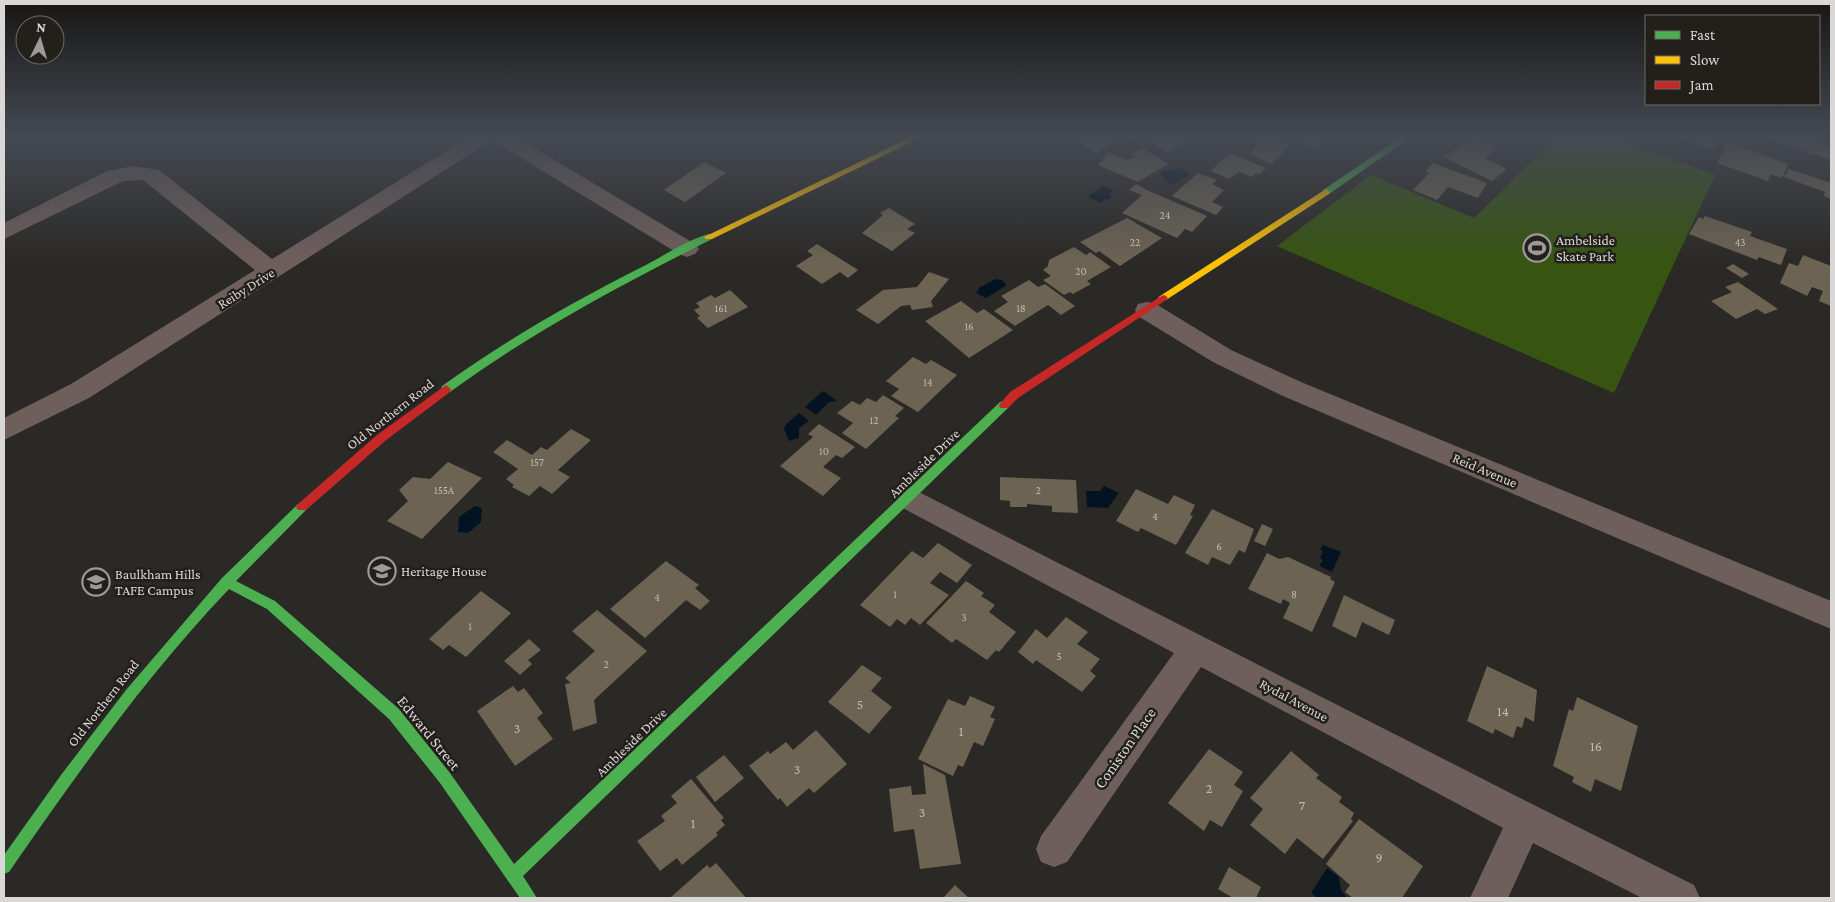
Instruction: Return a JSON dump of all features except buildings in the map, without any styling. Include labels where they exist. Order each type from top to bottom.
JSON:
[{"type":"street","points":[[4,232],[106,179]]},
{"type":"street","points":[[157,179],[272,271]]},
{"type":"street","name":"Reiby Drive","points":[[4,430],[80,391],[417,179]]},
{"type":"street","points":[[571,179],[687,249]]},
{"type":"street","name":"Old Northern Road","points":[[4,867],[47,802],[160,655],[226,582],[324,486],[363,452],[459,380],[544,324],[687,249],[831,179]]},
{"type":"street","name":"Ambleside Drive","points":[[514,875],[909,498],[1014,395],[1346,179]]},
{"type":"street","name":"Reid Avenue","points":[[1147,310],[1222,356],[1292,390],[1831,615]]},
{"type":"street","name":"Rydal Avenue","points":[[909,498],[1525,820],[1681,898]]},
{"type":"street","name":"Edward Street","points":[[226,582],[271,605],[394,714],[445,778],[529,898]]},
{"type":"street","name":"Coniston Place","points":[[1054,849],[1196,648]]},
{"type":"street","points":[[1489,898],[1525,820]]},
{"type":"green space","points":[[1366,179],[1381,179],[1474,218],[1513,179],[1713,179],[1614,393],[1277,246]]},
{"type":"water","points":[[1165,179],[1180,179],[1177,183],[1168,184]]},
{"type":"water","points":[[1103,185],[1114,190],[1109,194],[1112,196],[1108,200],[1105,199],[1100,203],[1088,197]]},
{"type":"water","points":[[996,279],[1002,280],[1007,285],[986,298],[976,293],[980,287]]},
{"type":"water","points":[[823,391],[837,401],[829,402],[816,415],[805,407]]},
{"type":"water","points":[[799,413],[809,421],[799,428],[799,438],[789,441],[784,429],[786,424]]},
{"type":"water","points":[[1104,486],[1119,493],[1108,508],[1087,507],[1086,491],[1100,491]]},
{"type":"water","points":[[475,506],[482,508],[481,522],[468,533],[458,532],[459,517]]},
{"type":"water","points":[[1323,545],[1341,552],[1332,572],[1319,566],[1323,560],[1320,558],[1323,551],[1320,549]]},
{"type":"water","points":[[1327,868],[1339,877],[1341,890],[1347,898],[1317,898],[1311,893]]},
{"type":"traffic: fast","points":[[1326,192],[1345,179]]},
{"type":"traffic: fast","points":[[446,389],[508,346],[541,326],[607,289],[709,237]]},
{"type":"traffic: fast","points":[[513,875],[1004,405]]},
{"type":"traffic: fast","points":[[4,867],[87,751],[176,639],[237,572],[302,507]]},
{"type":"traffic: fast","points":[[226,582],[271,605],[394,714],[445,778],[529,898]]},
{"type":"traffic: slow","points":[[709,237],[830,179]]},
{"type":"traffic: slow","points":[[1163,298],[1326,192]]},
{"type":"traffic: jam","points":[[1004,405],[1014,395],[1163,298]]},
{"type":"traffic: jam","points":[[302,507],[381,438],[446,389]]},
{"type":"place","name":"Ambelside Skate Park","points":[[1537,248]]},
{"type":"place","name":"Heritage House","points":[[382,571]]},
{"type":"place","name":"Baulkham Hills TAFE Campus","points":[[96,582]]}]
